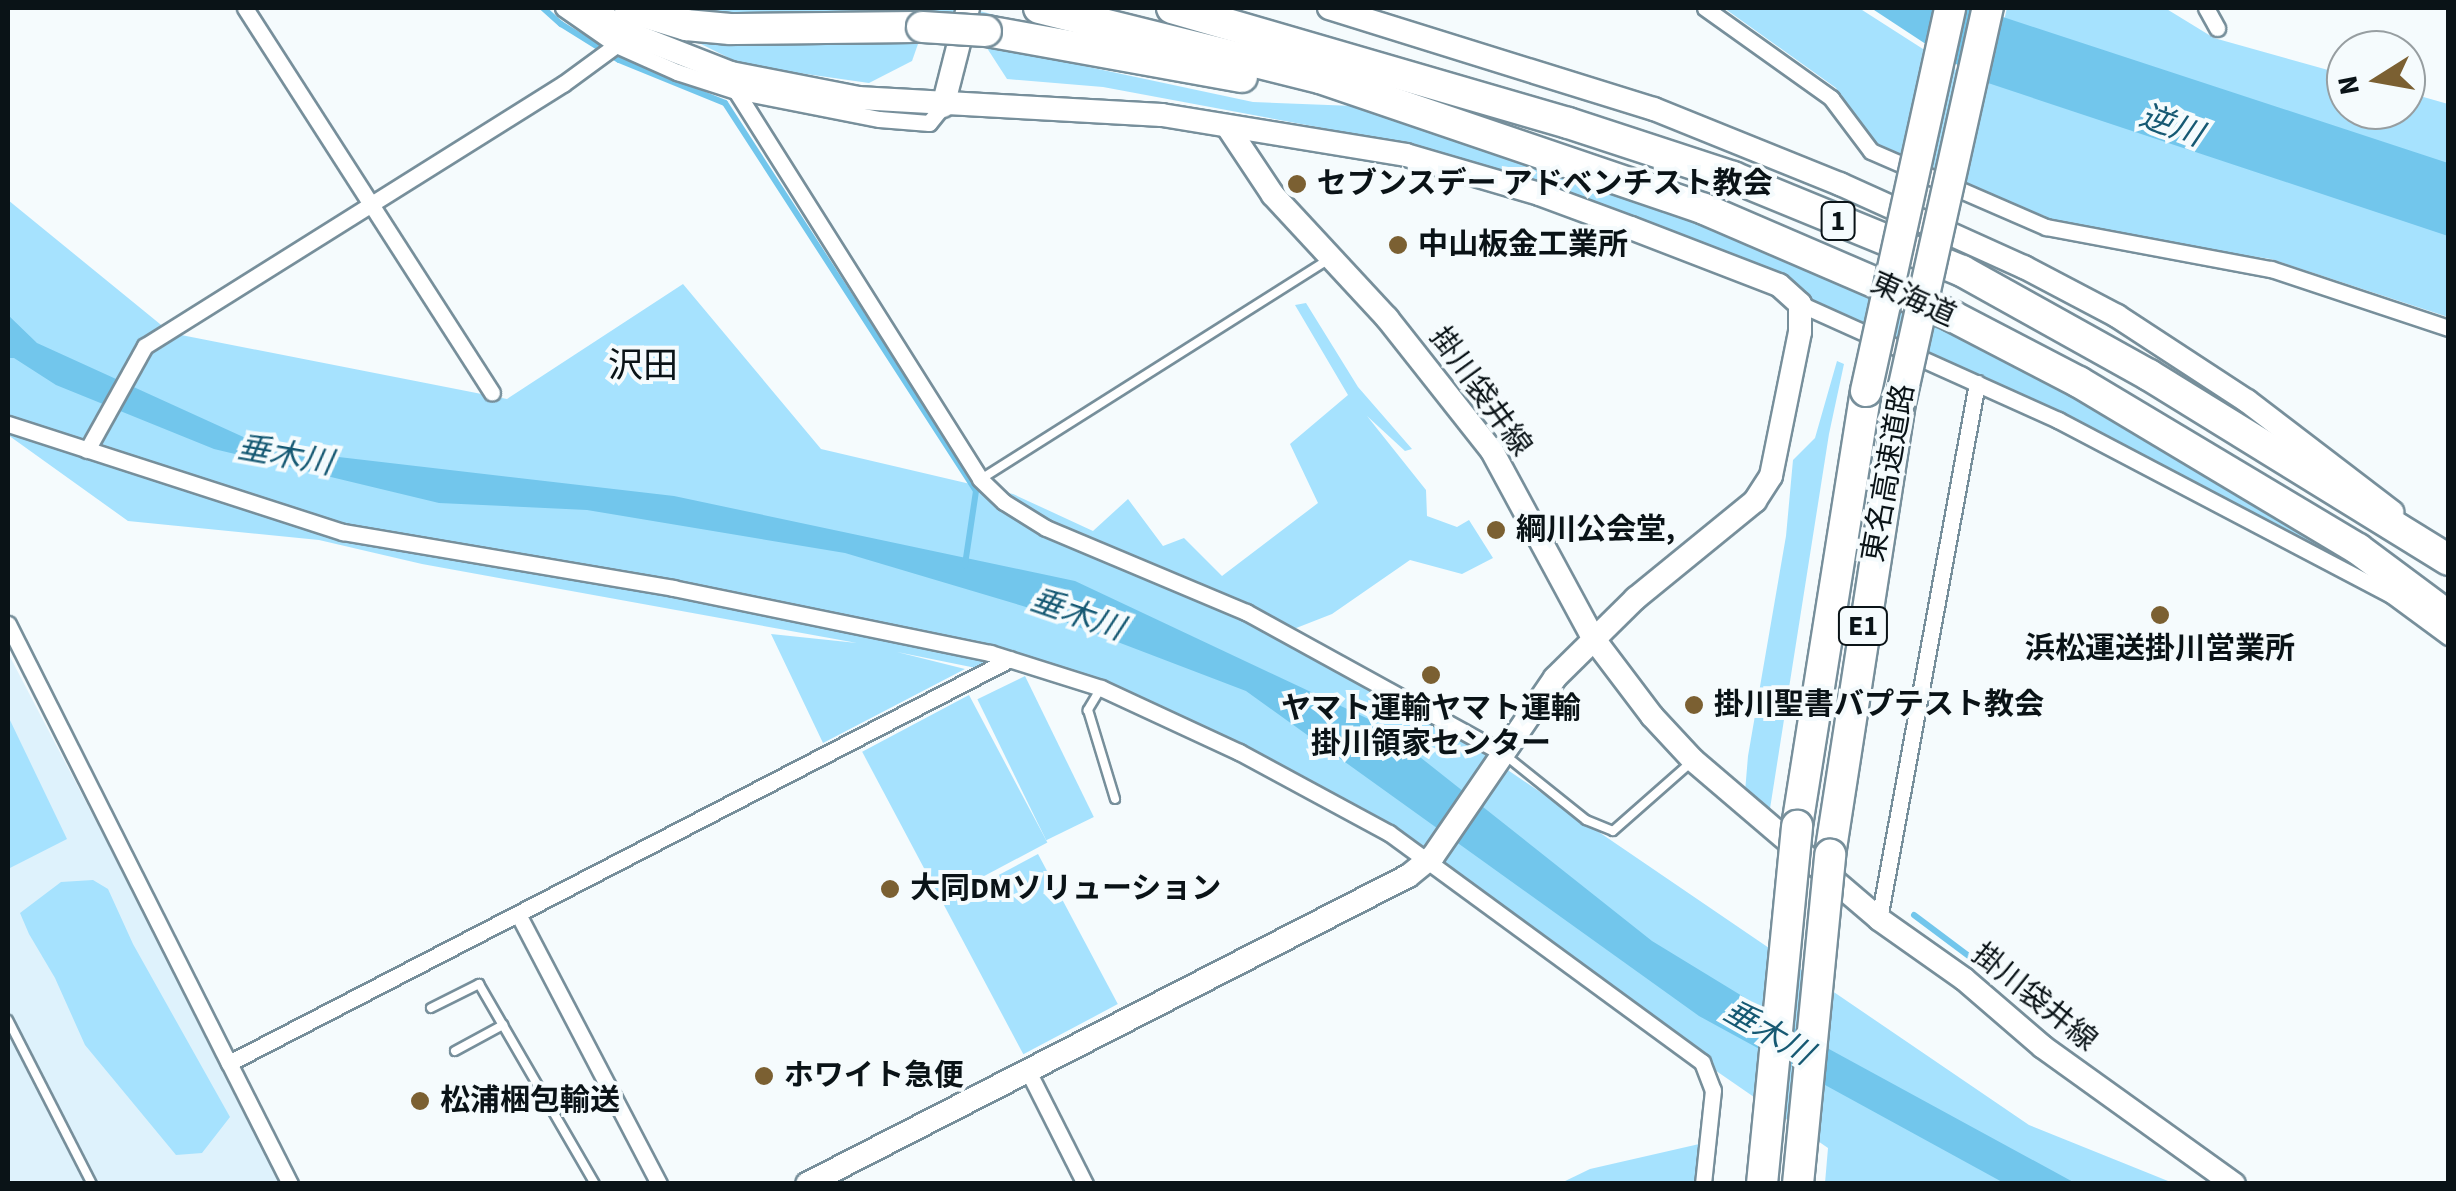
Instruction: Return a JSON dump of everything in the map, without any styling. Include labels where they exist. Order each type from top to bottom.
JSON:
[{"type":"highway","name":"1","points":[[630,8],[686,24],[730,29],[922,27],[977,19],[1407,107]]},
{"type":"highway","name":"東海道","points":[[1038,8],[1320,78],[1704,209],[1952,316],[2079,382],[2358,549],[2448,616]]},
{"type":"highway","name":"東海道","points":[[1172,8],[1568,123],[1732,177],[1962,271],[2149,375],[2448,558]]},
{"type":"highway","name":"東名高速道路","points":[[1762,1184],[1797,826],[1866,391],[1950,8]]},
{"type":"highway","name":"東名高速道路","points":[[1798,1184],[1830,855],[1901,399],[1988,8]]},
{"type":"street","points":[[245,8],[492,393]]},
{"type":"street","points":[[563,8],[616,45],[677,72],[736,91],[879,119],[929,123],[943,106],[977,19]]},
{"type":"street","points":[[589,8],[634,36],[731,73],[858,98],[943,106],[1142,114],[1396,153],[1538,194],[1779,285],[1800,304],[2058,420],[2390,595],[2448,637]]},
{"type":"street","points":[[1329,8],[1352,11],[1654,109],[1840,184],[2024,267],[2118,316],[2247,401],[2448,558]]},
{"type":"street","points":[[1705,8],[1831,98],[1872,151],[2048,228],[2271,268],[2448,328]]},
{"type":"street","points":[[2206,8],[2217,28]]},
{"type":"street","points":[[87,450],[146,346],[564,84],[616,45]]},
{"type":"street","points":[[736,91],[980,479],[1004,502],[1046,528],[1246,612],[1500,761]]},
{"type":"street","name":"掛川袋井線","points":[[1227,126],[1272,196],[1332,258],[1492,451],[1594,638],[1652,716],[1694,760],[1879,919],[1964,978],[2042,1047],[2234,1184]]},
{"type":"street","points":[[806,1184],[1408,876],[1430,859],[1555,678],[1594,638],[1755,501],[1771,476],[1800,332],[1800,304]]},
{"type":"street","points":[[1879,919],[1978,383]]},
{"type":"street","points":[[8,424],[343,532],[673,588],[1010,659],[1101,688],[1239,752],[1389,833],[1430,859],[1702,1062],[1713,1090],[1704,1184]]},
{"type":"street","points":[[8,624],[290,1184]]},
{"type":"street","points":[[229,1064],[1010,659]]},
{"type":"street","points":[[518,914],[660,1184]]},
{"type":"street","points":[[1028,1071],[1085,1184]]},
{"type":"lane","points":[[980,479],[1332,258]]},
{"type":"lane","points":[[1101,688],[1088,710],[1115,800]]},
{"type":"lane","points":[[1500,761],[1586,820],[1613,831],[1694,760]]},
{"type":"lane","points":[[430,1008],[479,984],[595,1184]]},
{"type":"lane","points":[[8,1020],[92,1184]]},
{"type":"lane","points":[[455,1051],[503,1026]]},
{"type":"shaded area","points":[[665,8],[968,8],[1154,56],[725,17]]},
{"type":"shaded area","points":[[1724,8],[1859,8],[1987,90],[2007,8],[2165,8],[2214,38],[2326,69],[2326,130],[2426,130],[2426,98],[2448,104],[2448,317],[2271,259],[2046,227],[2045,216],[1972,189],[1874,143],[1836,88]]},
{"type":"shaded area","points":[[699,43],[918,44],[912,61],[869,83],[743,65]]},
{"type":"shaded area","points":[[985,45],[1253,102],[1354,106],[1532,159],[1665,207],[1958,332],[2070,390],[2382,581],[1990,380],[1811,301],[1398,142],[1103,87],[1007,79]]},
{"type":"shaded area","points":[[8,200],[171,333],[507,399],[683,284],[821,449],[1013,494],[1093,531],[1128,499],[1163,546],[1184,538],[1222,576],[1318,503],[1290,444],[1348,395],[1295,305],[1306,303],[1358,387],[1412,449],[1405,451],[1367,416],[1426,490],[1427,516],[1457,527],[1469,520],[1493,558],[1462,574],[1410,560],[1332,614],[1286,632],[1405,700],[2029,1125],[2173,1183],[1825,1183],[1828,1148],[1312,792],[1011,654],[976,668],[897,652],[965,669],[823,743],[771,634],[857,643],[422,564],[319,540],[128,521],[8,435]]},
{"type":"shaded area","points":[[1837,361],[1844,364],[1829,434],[1769,815],[1745,792],[1748,756],[1786,536],[1793,460],[1815,438]]},
{"type":"shaded area","points":[[8,653],[285,1183],[8,1183]]},
{"type":"shaded area","points":[[1025,676],[1094,817],[1046,840],[977,699]]},
{"type":"shaded area","points":[[969,695],[1047,842],[941,899],[862,752]]},
{"type":"shaded area","points":[[8,716],[67,839],[8,869]]},
{"type":"shaded area","points":[[1038,854],[1118,1004],[1023,1054],[944,904]]},
{"type":"shaded area","points":[[93,880],[108,889],[133,944],[230,1117],[202,1153],[176,1155],[85,1045],[20,913],[61,882]]},
{"type":"shaded area","points":[[1708,1142],[1703,1183],[1559,1184],[1590,1169]]},
{"type":"water","name":"逆川","points":[[1871,8],[1985,8],[2326,123],[2326,130],[2347,130],[2448,163],[2448,236],[1982,81]]},
{"type":"water","name":"垂木川","points":[[8,315],[37,343],[270,449],[674,496],[1075,581],[1377,723],[1652,941],[1829,1049],[2075,1183],[2004,1183],[1699,1016],[1246,691],[1026,607],[845,553],[587,510],[439,503],[214,449],[56,385],[8,358]]},
{"type":"waterway","points":[[543,8],[561,24],[619,60],[725,103],[976,491],[965,565]]},
{"type":"waterway","points":[[1914,915],[1993,974]]},
{"type":"place","name":"セブンスデー アドベンチスト教会","points":[[1297,184]]},
{"type":"place","name":"中山板金工業所","points":[[1398,245]]},
{"type":"place","name":"綱川公会堂,","points":[[1496,530]]},
{"type":"place","name":"浜松運送掛川営業所","points":[[2160,615]]},
{"type":"place","name":"ヤマト運輸ヤマト運輸 掛川領家センター","points":[[1431,675]]},
{"type":"place","name":"掛川聖書バプテスト教会","points":[[1694,705]]},
{"type":"place","name":"大同DMソリューション","points":[[890,889]]},
{"type":"place","name":"ホワイト急便","points":[[764,1076]]},
{"type":"place","name":"松浦梱包輸送","points":[[420,1101]]},
{"type":"district","name":"沢田","points":[[643,366]]}]
